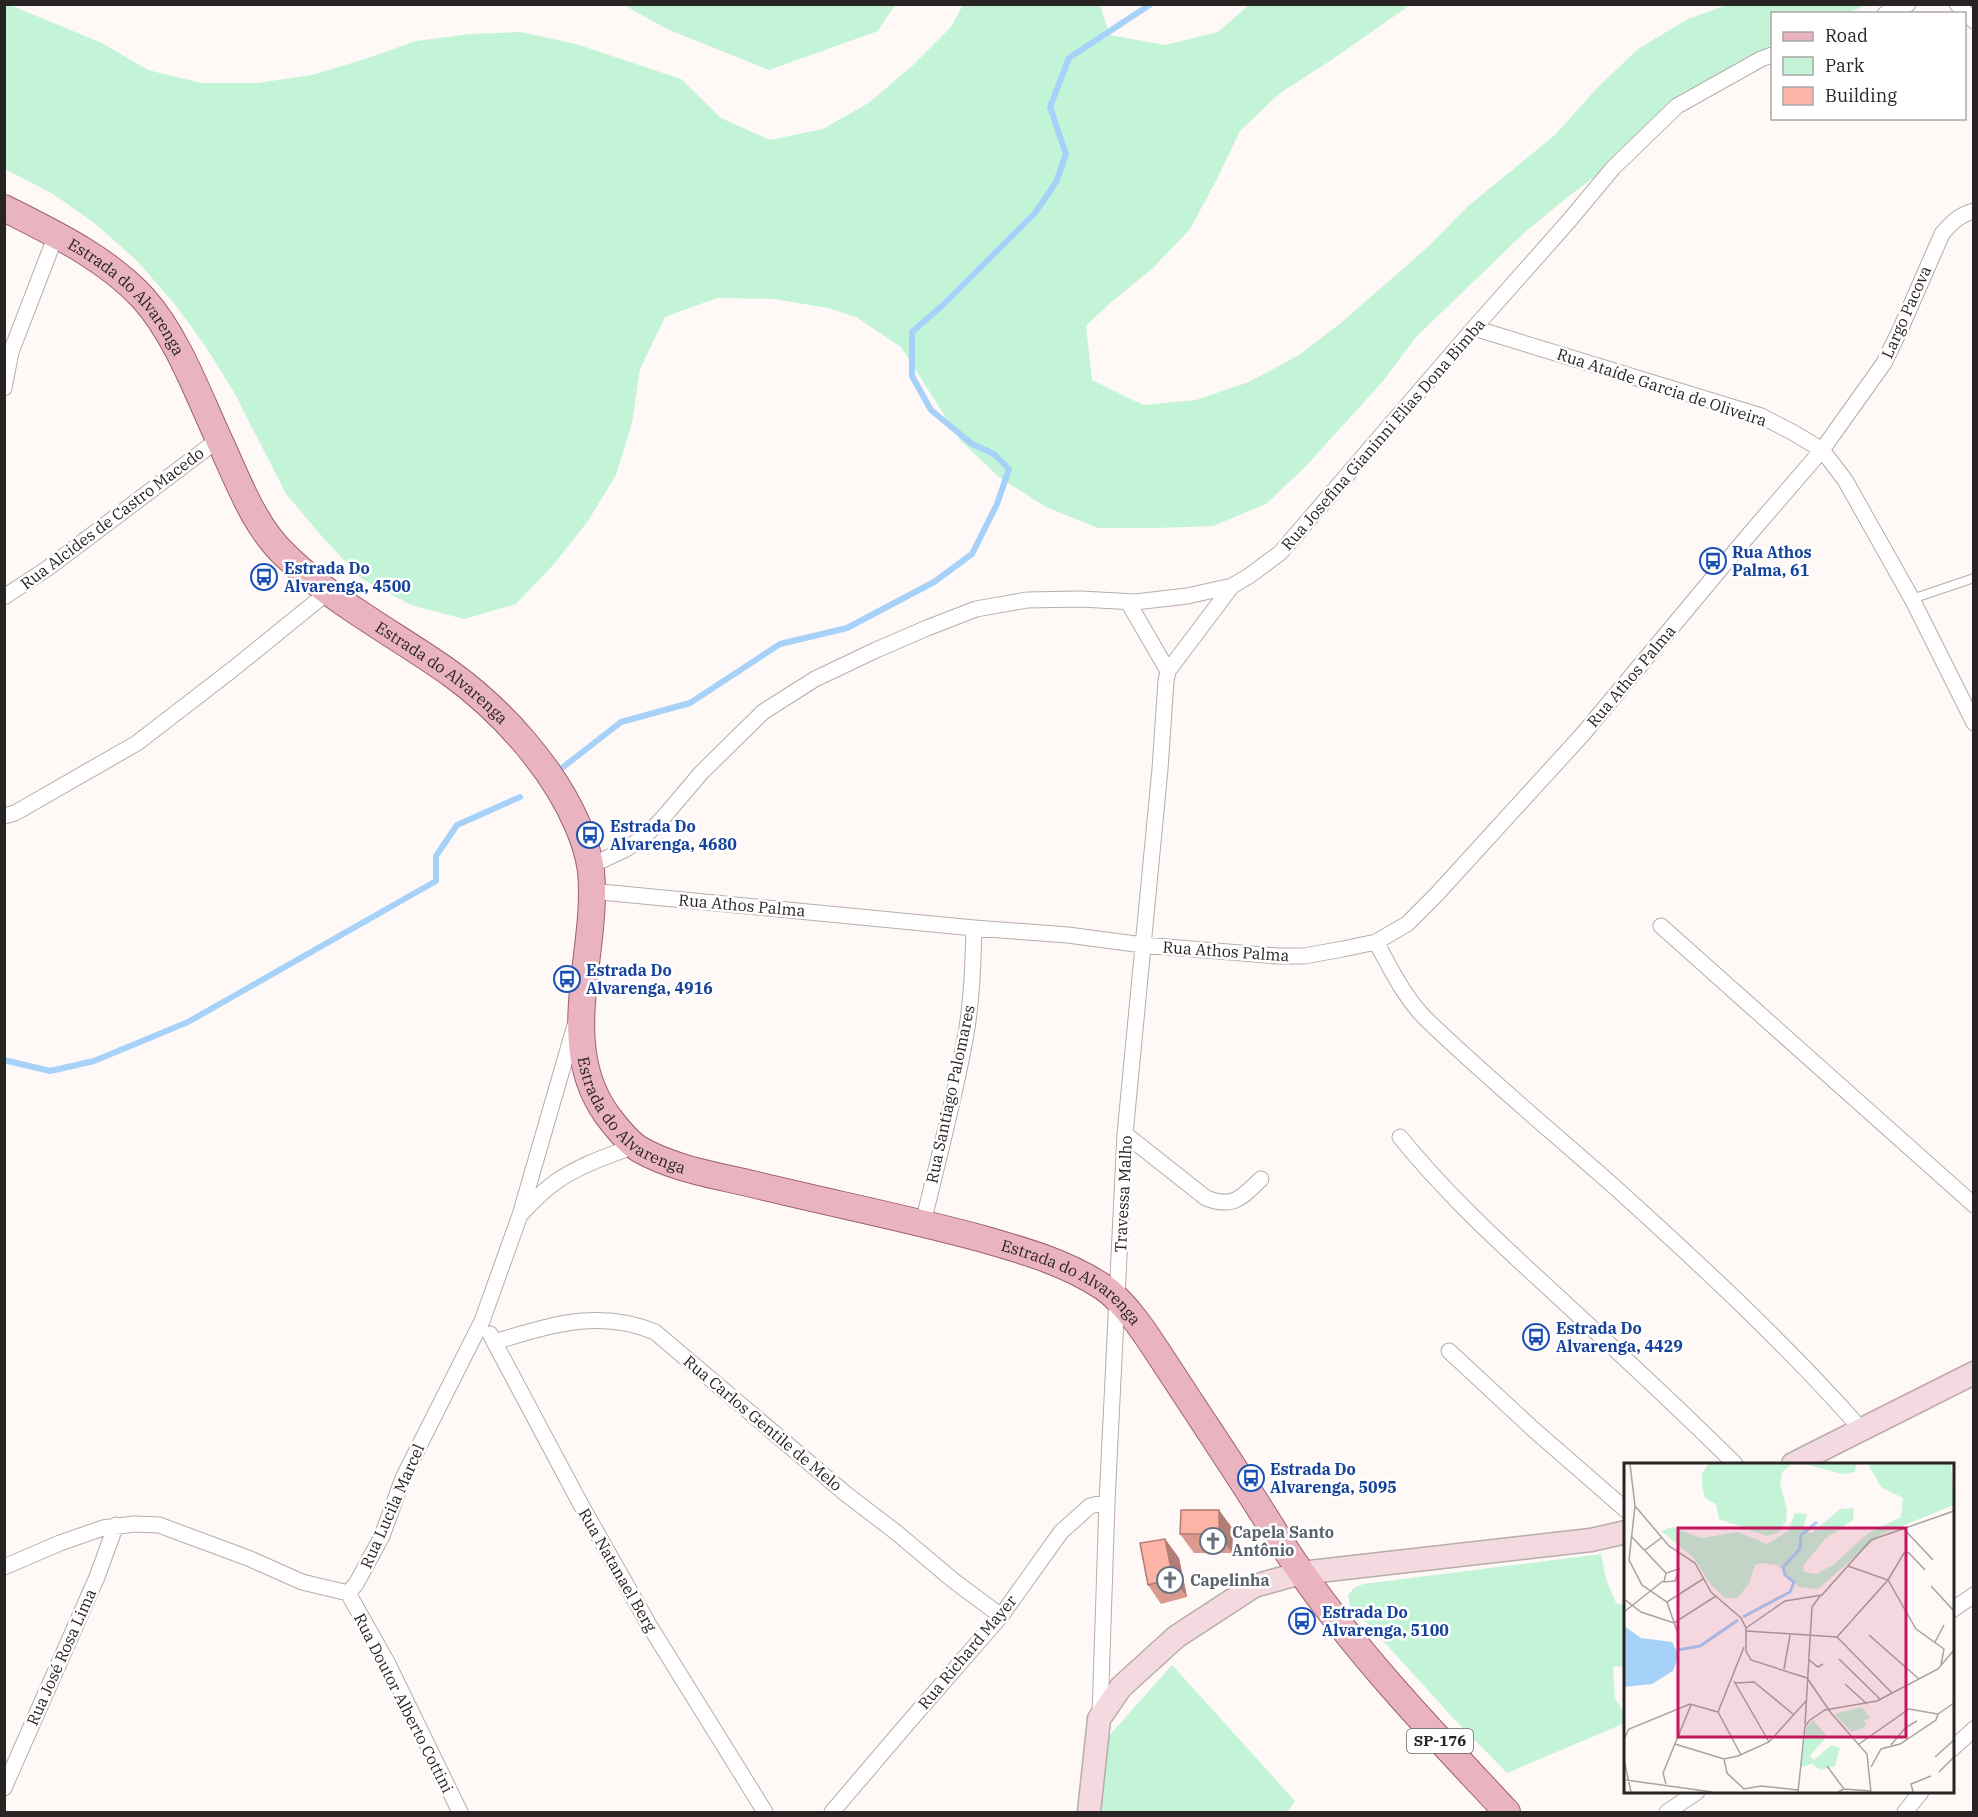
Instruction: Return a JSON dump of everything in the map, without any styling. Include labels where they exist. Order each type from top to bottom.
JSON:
[{"type":"main road","name":"Estrada do Alvarenga","points":[[4,208],[96,258],[120,276],[147,302],[178,350],[251,510],[281,553],[328,592],[448,672],[492,706],[536,758],[569,806],[581,834],[591,878],[581,1004],[581,1036],[587,1068],[597,1100],[612,1122],[634,1146],[676,1166],[923,1222],[1024,1251],[1067,1266],[1101,1285],[1118,1298],[1156,1350],[1301,1573],[1325,1606],[1427,1727],[1507,1812]]},
{"type":"street","points":[[1890,12],[1908,4]]},
{"type":"street","name":"Rua Josefina Gianinni Elias Dona Bimba","points":[[591,878],[645,836],[701,773],[763,712],[815,679],[927,627],[976,609],[1027,600],[1081,599],[1128,602],[1187,596],[1232,586],[1249,576],[1280,553],[1613,168],[1677,106],[1771,56]]},
{"type":"street","name":"Largo Pacova","points":[[1822,450],[1884,363],[1942,234],[1961,215],[1974,211]]},
{"type":"street","points":[[4,388],[8,352],[56,235]]},
{"type":"street","name":"Rua Ataíde Garcia de Oliveira","points":[[1474,328],[1761,416],[1822,450],[1845,480],[1912,599],[1974,723]]},
{"type":"street","name":"Rua Alcides de Castro Macedo","points":[[4,597],[48,568],[219,439]]},
{"type":"street","name":"Rua Athos Palma","points":[[591,878],[974,928],[1068,935],[1143,945],[1304,956],[1376,942],[1407,924],[1553,768],[1822,450]]},
{"type":"street","name":"Travessa Malho","points":[[1100,1719],[1107,1502],[1125,1134],[1159,781],[1164,694],[1168,671],[1232,586]]},
{"type":"street","points":[[4,816],[15,813],[137,743],[328,592]]},
{"type":"street","points":[[1128,602],[1168,671]]},
{"type":"street","points":[[1661,926],[1974,1205]]},
{"type":"street","name":"Rua Santiago Palomares","points":[[923,1222],[943,1143],[966,1032],[972,982],[974,928]]},
{"type":"street","points":[[1376,942],[1416,1009],[1620,1192],[1756,1320],[1820,1382],[1862,1430]]},
{"type":"street","name":"Rua Lucila Marcel","points":[[348,1593],[356,1584],[382,1536],[403,1479],[482,1321],[520,1215],[581,1004]]},
{"type":"street","points":[[1125,1134],[1206,1198],[1217,1202],[1233,1202],[1261,1179]]},
{"type":"street","points":[[1400,1137],[1422,1164],[1505,1248],[1658,1389],[1734,1463]]},
{"type":"street","name":"Rua Lucila Marcel","points":[[520,1215],[540,1194],[558,1180],[593,1162],[634,1146]]},
{"type":"street","name":"Rua Carlos Gentile de Melo","points":[[494,1342],[558,1324],[596,1320],[640,1325],[655,1332],[846,1494],[1001,1616]]},
{"type":"street","name":"Rua Natanael Berg","points":[[482,1321],[649,1625],[765,1812]]},
{"type":"street","points":[[1449,1350],[1533,1429],[1624,1508]]},
{"type":"street","points":[[1795,1463],[1974,1372]]},
{"type":"street","name":"Rua Richard Mayer","points":[[832,1812],[1001,1616],[1061,1532],[1090,1506],[1107,1502]]},
{"type":"street","points":[[4,1567],[60,1543],[116,1525],[159,1525],[248,1558],[302,1582],[348,1593]]},
{"type":"street","name":"Rua José Rosa Lima","points":[[4,1788],[97,1577],[116,1525]]},
{"type":"street","points":[[1089,1812],[1100,1719],[1121,1687],[1146,1663],[1196,1623],[1254,1586],[1301,1573],[1591,1540],[1624,1532]]},
{"type":"street","name":"Rua Doutor Alberto Cottini","points":[[348,1593],[388,1664],[460,1812]]},
{"type":"street","points":[[1954,1609],[1974,1595]]},
{"type":"street","points":[[1954,1748],[1974,1729]]},
{"type":"street","points":[[1667,1812],[1694,1793]]},
{"type":"street","points":[[1905,1812],[1919,1793]]},
{"type":"lane","points":[[1912,599],[1974,578]]},
{"type":"green space","points":[[4,5],[10,5],[102,43],[148,70],[201,83],[257,83],[312,75],[416,41],[471,34],[520,32],[576,44],[681,79],[721,118],[770,140],[823,129],[870,102],[912,66],[951,27],[963,5],[1100,5],[1110,35],[1165,45],[1218,32],[1249,5],[1410,5],[1280,93],[1240,131],[1190,229],[1153,268],[1086,326],[1092,380],[1143,405],[1196,400],[1249,382],[1299,355],[1342,322],[1429,246],[1467,207],[1555,135],[1597,88],[1638,49],[1686,20],[1726,5],[1865,5],[1851,12],[1771,12],[1771,52],[1659,128],[1525,232],[1416,337],[1383,381],[1306,466],[1266,504],[1213,526],[1098,528],[1046,507],[1000,478],[960,440],[901,347],[856,317],[828,308],[774,299],[717,298],[665,317],[640,369],[632,423],[616,475],[588,521],[554,564],[516,604],[464,619],[411,605],[362,579],[286,494],[235,394],[206,347],[174,303],[137,261],[97,225],[53,194],[5,169]]},
{"type":"green space","points":[[624,5],[895,5],[878,31],[769,70],[667,29]]},
{"type":"green space","points":[[1601,1554],[1606,1579],[1616,1603],[1624,1605],[1624,1666],[1613,1667],[1615,1698],[1624,1713],[1624,1723],[1507,1773],[1365,1621],[1351,1611],[1348,1595],[1354,1588],[1363,1584]]},
{"type":"green space","points":[[1172,1665],[1295,1801],[1287,1812],[1098,1812],[1109,1736]]},
{"type":"building","points":[[1181,1510],[1219,1510],[1219,1534],[1180,1534]]},
{"type":"building","points":[[1165,1539],[1173,1578],[1148,1585],[1140,1543]]},
{"type":"waterway","points":[[562,768],[621,722],[690,703],[780,644],[847,628],[934,582],[972,554],[997,504],[1009,469],[994,454],[972,444],[931,410],[912,376],[912,332],[944,304],[1035,213],[1056,182],[1066,154],[1050,107],[1069,58],[1151,4]]},
{"type":"waterway","points":[[4,1060],[50,1071],[94,1061],[188,1022],[436,881],[436,856],[457,825],[520,797]]},
{"type":"place","name":"Rua Athos Palma, 61","points":[[1713,561]]},
{"type":"place","name":"Estrada Do Alvarenga, 4500","points":[[264,577]]},
{"type":"place","name":"Estrada Do Alvarenga, 4680","points":[[590,835]]},
{"type":"place","name":"Estrada Do Alvarenga, 4916","points":[[567,979]]},
{"type":"place","name":"Estrada Do Alvarenga, 4429","points":[[1536,1337]]},
{"type":"place","name":"Estrada Do Alvarenga, 5095","points":[[1251,1478]]},
{"type":"place","name":"Capela Santo Antônio","points":[[1213,1541]]},
{"type":"place","name":"Capelinha","points":[[1170,1580]]},
{"type":"place","name":"Estrada Do Alvarenga, 5100","points":[[1302,1621]]}]
